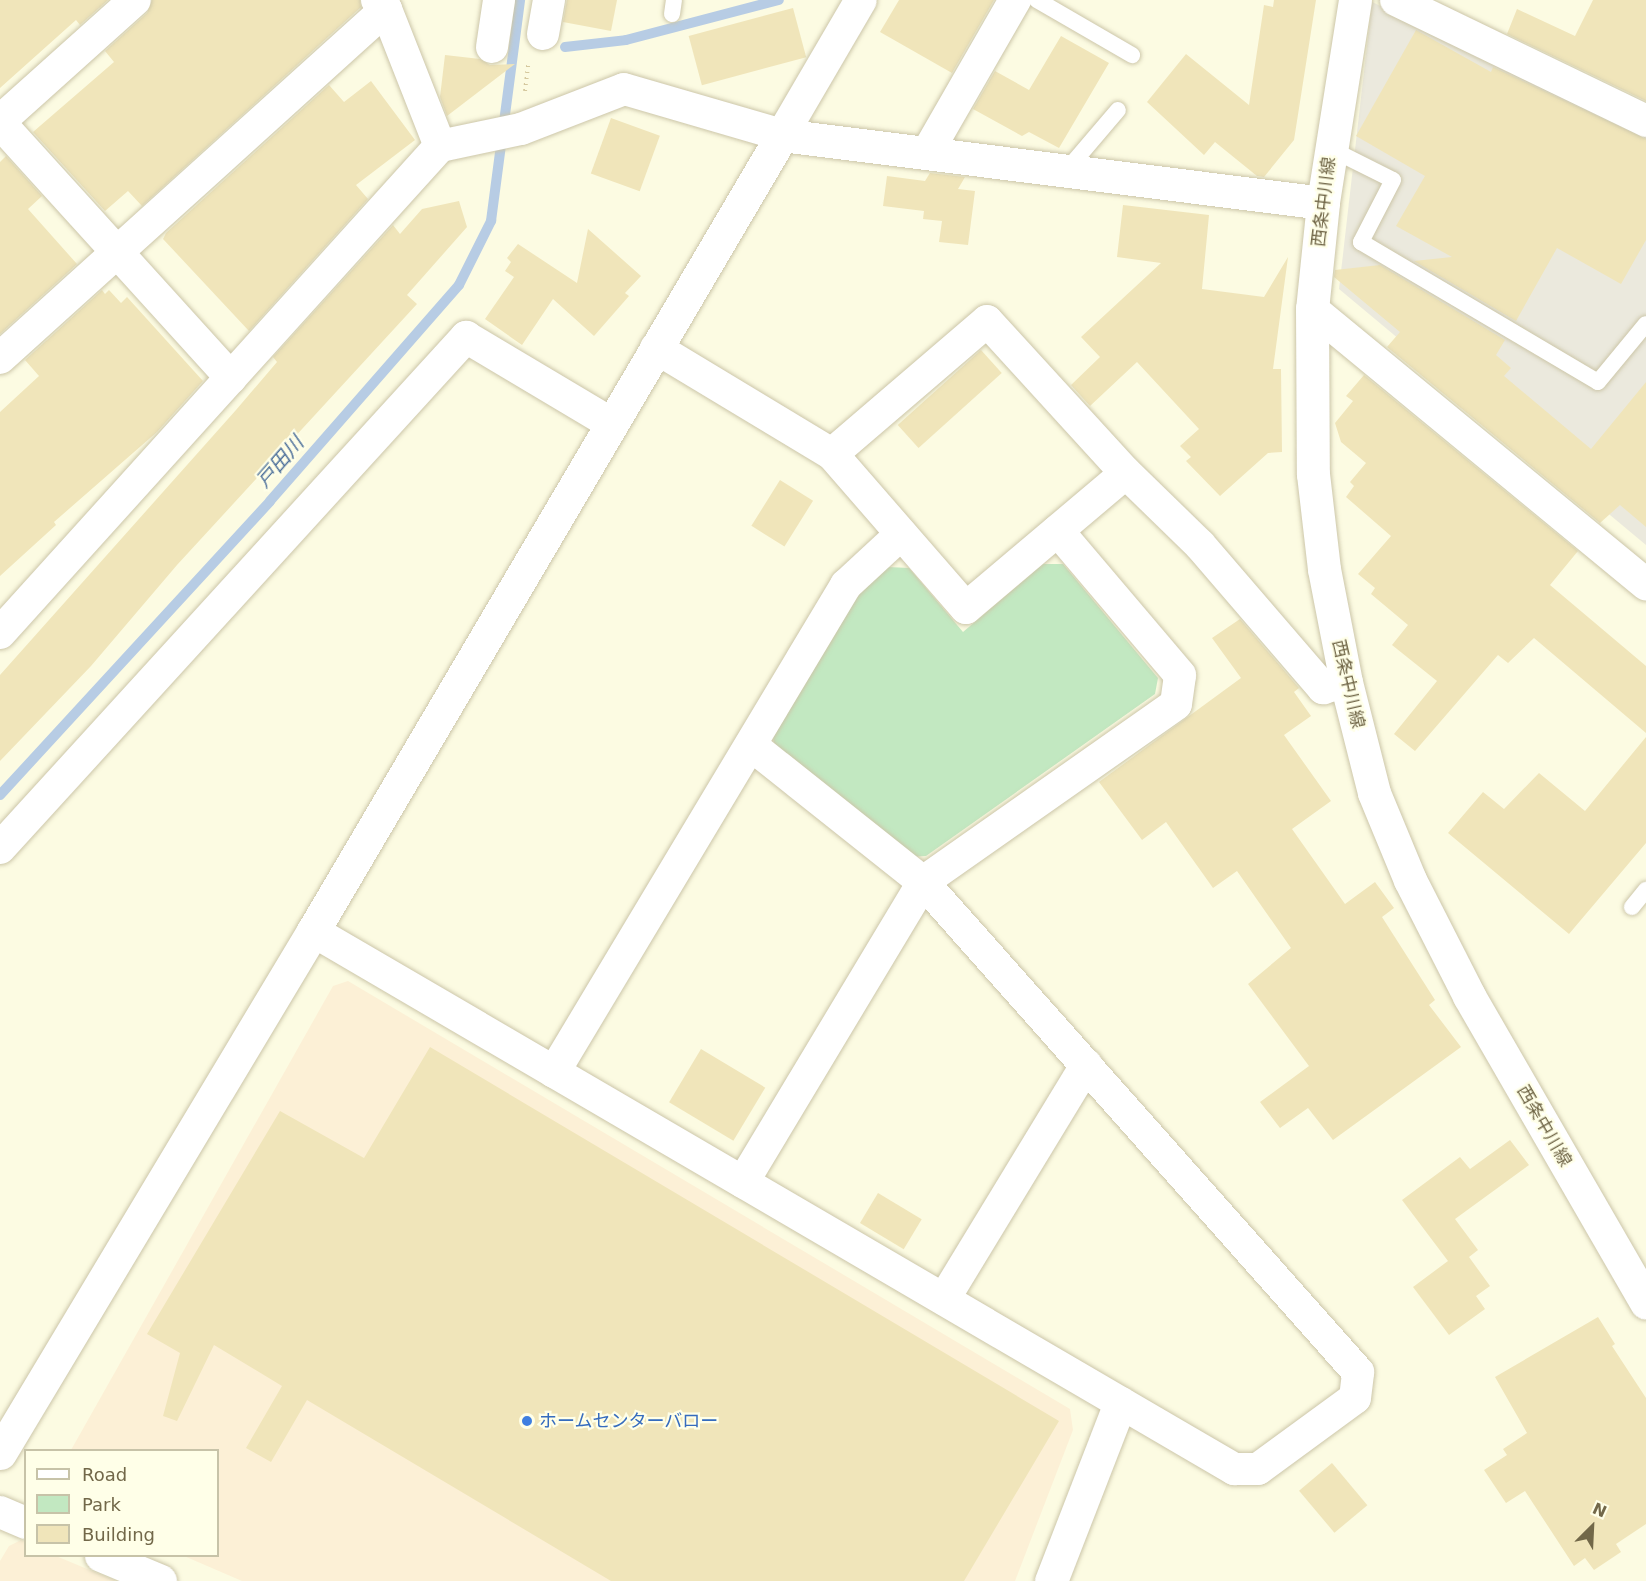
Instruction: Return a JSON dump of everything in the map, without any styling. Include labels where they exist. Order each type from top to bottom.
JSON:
[{"type":"street","points":[[135,0],[0,122],[231,378]]},
{"type":"street","points":[[492,47],[499,0]]},
{"type":"street","points":[[543,34],[549,0]]},
{"type":"street","points":[[0,1453],[313,931],[861,0]]},
{"type":"street","points":[[927,153],[1015,0]]},
{"type":"street","name":"西条中川線","points":[[1355,0],[1323,203],[1312,309],[1313,474],[1324,569],[1346,682],[1374,793],[1410,880],[1469,996],[1644,1294]]},
{"type":"street","points":[[1396,0],[1646,121]]},
{"type":"street","points":[[0,358],[382,5],[440,146]]},
{"type":"street","points":[[0,633],[440,146],[520,129],[624,89],[782,135],[1064,173],[1323,203]]},
{"type":"street","points":[[1312,309],[1646,584]]},
{"type":"street","points":[[832,454],[987,321],[1126,473],[1200,545],[1323,688],[1346,682]]},
{"type":"street","points":[[0,848],[466,337],[612,424]]},
{"type":"street","points":[[656,348],[832,454],[966,609],[1126,473]]},
{"type":"street","points":[[743,1182],[923,882],[1176,704],[1180,675],[1058,531]]},
{"type":"street","points":[[554,1072],[846,585],[901,534]]},
{"type":"street","points":[[313,931],[1234,1469],[1258,1469],[1355,1398],[1358,1372],[923,882],[751,745]]},
{"type":"street","points":[[944,1299],[1086,1065]]},
{"type":"street","points":[[1051,1581],[1120,1402]]},
{"type":"street","points":[[0,1512],[24,1522]]},
{"type":"street","points":[[103,1557],[161,1581]]},
{"type":"lane","points":[[1036,0],[1132,55]]},
{"type":"lane","points":[[1064,173],[1118,110]]},
{"type":"lane","points":[[1331,149],[1393,180],[1361,242],[1598,382],[1646,324]]},
{"type":"lane","points":[[1632,907],[1646,890]]},
{"type":"path","points":[[520,129],[530,48],[543,34]]},
{"type":"shaded area","points":[[1372,2],[1646,132],[1646,545],[1339,289]]},
{"type":"shaded area","points":[[348,981],[1070,1409],[1073,1430],[1015,1581],[242,1581],[186,1557],[219,1557],[219,1449],[72,1449],[333,986]]},
{"type":"shaded area","points":[[21,1540],[24,1542],[24,1557],[58,1557],[116,1581],[0,1581],[0,1561],[9,1546]]},
{"type":"green space","points":[[1043,564],[1063,564],[1158,678],[1155,694],[926,856],[909,857],[776,753],[773,738],[854,595],[888,567],[909,568],[963,632]]},
{"type":"building","points":[[0,0],[108,0],[80,25],[76,20],[0,88]]},
{"type":"building","points":[[152,0],[360,0],[361,7],[142,206],[128,191],[105,211],[33,132],[114,62],[105,51],[147,13]]},
{"type":"building","points":[[567,0],[617,0],[611,31],[563,22]]},
{"type":"building","points":[[899,0],[994,0],[952,73],[880,32]]},
{"type":"building","points":[[1274,0],[1316,0],[1294,140],[1264,177],[1257,176],[1215,142],[1204,155],[1147,102],[1186,54],[1249,105],[1264,5],[1273,7]]},
{"type":"building","points":[[1593,0],[1646,0],[1646,101],[1507,34],[1517,9],[1575,36]]},
{"type":"building","points":[[793,8],[806,57],[702,85],[689,36]]},
{"type":"building","points":[[1416,30],[1491,72],[1493,67],[1646,139],[1646,240],[1621,284],[1557,248],[1516,321],[1414,261],[1452,257],[1396,226],[1425,176],[1356,136]]},
{"type":"building","points":[[1061,36],[1109,63],[1059,148],[1029,132],[1022,136],[973,109],[995,71],[1029,90]]},
{"type":"building","points":[[445,55],[480,59],[490,65],[515,64],[447,116],[440,97]]},
{"type":"building","points":[[371,81],[415,140],[356,185],[368,199],[249,331],[163,239],[166,233],[329,85],[344,102]]},
{"type":"building","points":[[611,118],[660,136],[640,191],[591,173]]},
{"type":"building","points":[[6,156],[42,196],[28,209],[77,264],[0,334],[0,162]]},
{"type":"building","points":[[930,173],[965,177],[958,189],[975,191],[968,245],[939,242],[942,221],[923,219],[924,211],[883,206],[887,176],[925,181]]},
{"type":"building","points":[[459,201],[467,227],[407,295],[417,304],[177,565],[91,666],[0,761],[0,675],[236,410],[277,362],[273,357],[393,225],[400,234],[422,209]]},
{"type":"building","points":[[1123,205],[1209,215],[1202,289],[1264,297],[1288,257],[1273,369],[1281,369],[1282,452],[1268,453],[1220,496],[1186,461],[1191,457],[1180,446],[1199,429],[1137,362],[1090,406],[1071,385],[1100,357],[1081,337],[1161,263],[1117,257]]},
{"type":"building","points":[[588,229],[641,276],[625,293],[629,296],[594,336],[553,299],[522,345],[485,319],[514,277],[505,271],[511,262],[507,258],[518,244],[577,283]]},
{"type":"building","points":[[1380,265],[1505,340],[1496,355],[1511,368],[1504,376],[1591,449],[1646,382],[1646,527],[1620,505],[1600,523],[1387,347],[1400,332],[1334,277],[1335,270]]},
{"type":"building","points":[[102,290],[105,294],[109,290],[121,303],[127,297],[203,381],[157,432],[54,522],[56,525],[0,576],[0,412],[39,376],[25,360]]},
{"type":"building","points":[[981,350],[1002,373],[919,448],[898,425]]},
{"type":"building","points":[[1364,375],[1578,551],[1550,585],[1646,666],[1646,733],[1534,638],[1508,663],[1498,655],[1415,751],[1394,734],[1437,681],[1392,645],[1408,625],[1371,594],[1375,588],[1358,574],[1391,536],[1346,497],[1354,486],[1350,482],[1366,463],[1341,442],[1335,423],[1353,401],[1346,396]]},
{"type":"building","points":[[780,480],[813,501],[784,546],[751,526]]},
{"type":"building","points":[[1240,619],[1299,688],[1294,692],[1311,716],[1284,735],[1331,801],[1292,829],[1345,904],[1375,882],[1394,908],[1382,917],[1435,1000],[1429,1005],[1461,1047],[1333,1140],[1308,1108],[1280,1128],[1260,1102],[1309,1066],[1248,984],[1291,948],[1237,871],[1213,888],[1166,822],[1142,840],[1099,782],[1241,678],[1212,638]]},
{"type":"building","points":[[1646,737],[1646,843],[1569,934],[1448,833],[1483,792],[1504,809],[1539,773],[1585,811]]},
{"type":"building","points":[[430,1047],[1059,1421],[964,1581],[611,1581],[307,1400],[271,1462],[246,1448],[282,1386],[214,1345],[177,1421],[163,1416],[180,1353],[147,1334],[280,1111],[364,1158]]},
{"type":"building","points":[[701,1049],[765,1088],[733,1141],[669,1102]]},
{"type":"building","points":[[1510,1140],[1529,1165],[1455,1219],[1478,1250],[1469,1257],[1490,1286],[1476,1296],[1485,1309],[1449,1335],[1413,1287],[1448,1261],[1402,1200],[1460,1157],[1470,1169]]},
{"type":"building","points":[[878,1193],[922,1219],[904,1249],[860,1223]]},
{"type":"building","points":[[1598,1317],[1615,1344],[1612,1346],[1646,1398],[1646,1524],[1616,1544],[1621,1552],[1594,1570],[1585,1558],[1574,1566],[1525,1491],[1506,1503],[1484,1470],[1507,1455],[1503,1449],[1527,1433],[1495,1377]]},
{"type":"building","points":[[1332,1463],[1367,1505],[1334,1533],[1299,1491]]},
{"type":"waterway","name":"戸田川","points":[[0,795],[270,501],[459,285],[491,221],[520,0]]},
{"type":"waterway","points":[[565,47],[626,40],[779,0]]},
{"type":"place","name":"ホームセンターバロー","points":[[527,1421]]}]
